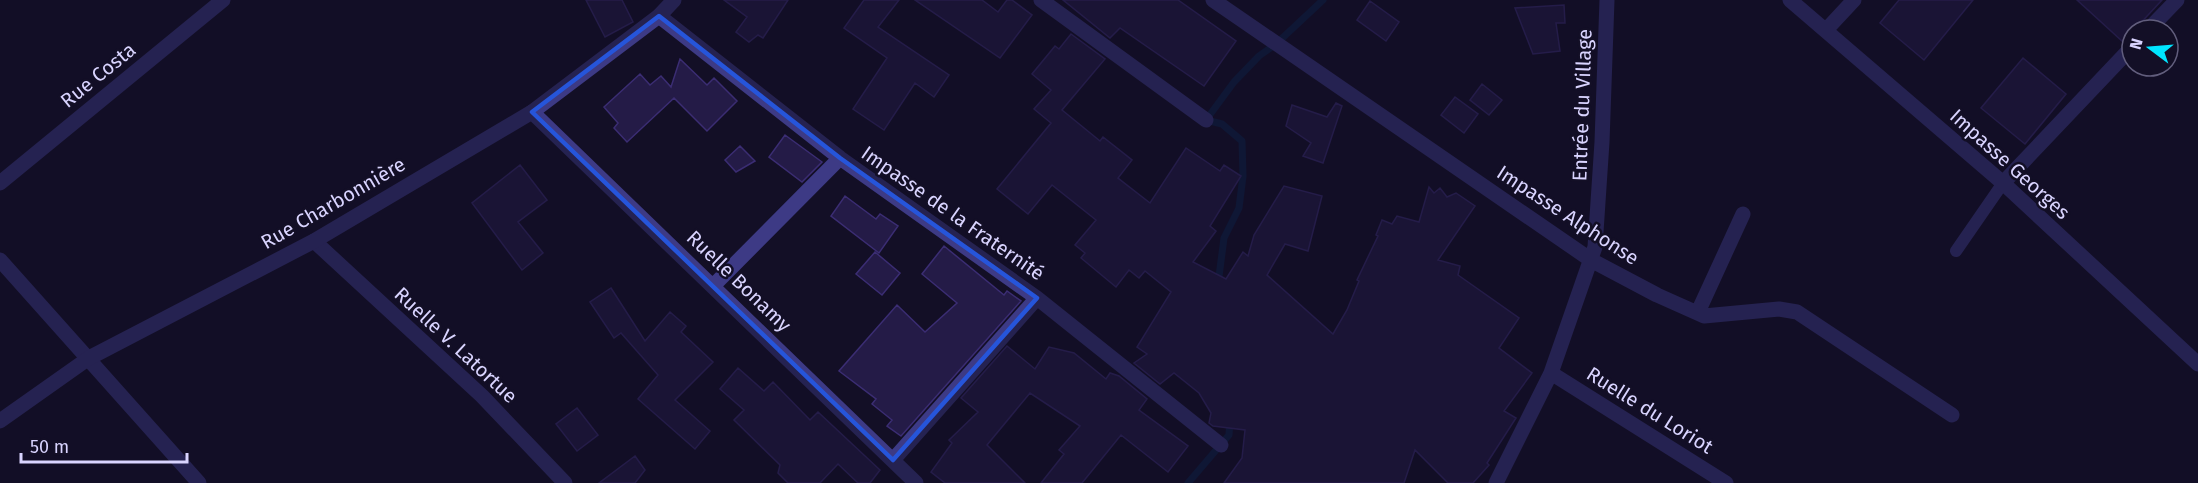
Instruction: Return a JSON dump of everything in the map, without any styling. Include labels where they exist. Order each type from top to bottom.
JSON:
[{"type":"street","name":"Rue Costa","points":[[0,183],[223,0]]},
{"type":"street","name":"Rue Charbonnière","points":[[0,421],[89,358],[314,241],[532,112],[659,16],[674,0]]},
{"type":"street","points":[[1041,0],[1206,120]]},
{"type":"street","name":"Impasse Alphonse","points":[[1213,0],[1657,295],[1712,317],[1779,309],[1797,312],[1952,415]]},
{"type":"street","name":"Entrée du Village","points":[[1496,483],[1551,373],[1593,254],[1602,142],[1607,0]]},
{"type":"street","name":"Impasse Georges","points":[[1790,0],[2003,183],[2198,364]]},
{"type":"street","points":[[1826,30],[1854,0]]},
{"type":"street","points":[[2160,18],[2177,0]]},
{"type":"street","name":"Impasse de la Fraternité","points":[[659,16],[840,158],[1037,298],[1221,445]]},
{"type":"street","points":[[2003,183],[2120,60]]},
{"type":"street","name":"Ruelle Bonamy","points":[[532,112],[714,285],[916,483]]},
{"type":"street","points":[[714,285],[840,158]]},
{"type":"street","points":[[1698,312],[1743,214]]},
{"type":"street","name":"Ruelle V. Latortue","points":[[314,241],[482,396],[565,483]]},
{"type":"street","points":[[0,260],[199,483]]},
{"type":"street","points":[[893,460],[1037,298]]},
{"type":"street","name":"Ruelle du Loriot","points":[[1551,373],[1726,483]]},
{"type":"lane","points":[[1956,251],[2003,183]]},
{"type":"highlighted area","points":[[659,16],[840,158],[1037,298],[893,460],[532,112]]},
{"type":"building","points":[[586,0],[622,0],[633,22],[605,37]]},
{"type":"building","points":[[724,0],[788,0],[763,38],[758,35],[749,42],[736,32],[747,17]]},
{"type":"building","points":[[864,0],[899,0],[878,27],[949,75],[934,97],[915,83],[884,130],[853,109],[887,58],[844,28]]},
{"type":"building","points":[[915,0],[982,0],[998,12],[1007,0],[1012,0],[1032,15],[1000,58]]},
{"type":"building","points":[[1063,0],[1178,0],[1236,41],[1204,86],[1120,28],[1110,38]]},
{"type":"building","points":[[1899,0],[1973,0],[1924,60],[1880,23]]},
{"type":"building","points":[[2077,0],[2162,0],[2145,18],[2120,18],[2120,39]]},
{"type":"building","points":[[1370,1],[1399,22],[1386,41],[1357,20]]},
{"type":"building","points":[[1564,5],[1565,23],[1556,23],[1560,51],[1533,54],[1515,8]]},
{"type":"building","points":[[1071,34],[1105,59],[1062,110],[1100,141],[1103,137],[1132,160],[1118,178],[1150,203],[1186,148],[1220,171],[1224,165],[1241,176],[1210,226],[1216,231],[1193,262],[1226,279],[1243,252],[1248,256],[1254,235],[1284,186],[1322,196],[1308,251],[1285,244],[1267,275],[1333,334],[1347,310],[1359,281],[1357,280],[1378,236],[1376,235],[1382,220],[1392,224],[1397,216],[1419,222],[1429,187],[1434,193],[1440,188],[1447,197],[1456,193],[1475,206],[1438,260],[1460,266],[1458,275],[1519,318],[1499,348],[1532,373],[1504,411],[1516,418],[1487,463],[1489,465],[1473,483],[1448,483],[1415,450],[1404,483],[1224,483],[1242,458],[1245,430],[1213,426],[1209,423],[1211,413],[1199,393],[1174,373],[1160,384],[1134,363],[1147,354],[1137,347],[1171,292],[1145,271],[1139,278],[1129,270],[1116,287],[1081,258],[1085,253],[1075,245],[1096,220],[1052,185],[1028,214],[997,189],[1051,123],[1034,109],[1051,90],[1032,74],[1055,46],[1059,49]]},
{"type":"building","points":[[2023,58],[2066,94],[2025,144],[1981,108]]},
{"type":"building","points":[[680,59],[707,85],[714,78],[737,101],[707,131],[674,98],[627,142],[614,128],[618,123],[604,107],[640,74],[650,85],[661,76],[671,87]]},
{"type":"building","points":[[1482,84],[1502,100],[1489,115],[1470,100]]},
{"type":"building","points":[[1455,97],[1478,114],[1464,133],[1441,115]]},
{"type":"building","points":[[1336,103],[1342,106],[1323,163],[1303,156],[1311,143],[1286,126],[1292,105],[1327,117]]},
{"type":"building","points":[[785,135],[822,162],[802,182],[769,157]]},
{"type":"building","points":[[740,146],[755,161],[736,172],[725,160]]},
{"type":"building","points":[[520,165],[547,200],[518,222],[543,253],[522,270],[472,203]]},
{"type":"building","points":[[845,196],[876,219],[880,214],[898,226],[879,253],[831,216]]},
{"type":"building","points":[[944,246],[1004,295],[1007,291],[1021,301],[901,436],[887,426],[892,420],[872,404],[876,399],[839,371],[897,305],[925,332],[957,303],[922,274]]},
{"type":"building","points":[[875,252],[900,273],[882,295],[856,274]]},
{"type":"building","points":[[611,288],[645,341],[670,312],[686,326],[681,332],[713,362],[675,400],[710,431],[695,449],[638,399],[658,375],[621,333],[614,338],[590,302]]},
{"type":"building","points":[[1007,346],[1035,369],[1049,347],[1074,353],[1106,379],[1110,373],[1119,376],[1147,399],[1139,410],[1188,446],[1168,472],[1121,435],[1082,483],[1041,483],[1064,454],[1059,450],[1080,426],[1030,393],[987,445],[1025,483],[945,483],[931,472],[952,443],[949,440],[978,412],[961,398]]},
{"type":"building","points":[[738,368],[764,391],[773,382],[810,420],[818,412],[880,470],[870,483],[858,483],[838,464],[820,483],[788,483],[778,473],[780,465],[734,420],[744,410],[720,389]]},
{"type":"building","points":[[577,408],[598,435],[577,451],[556,424]]},
{"type":"building","points":[[635,456],[645,470],[635,483],[599,483]]},
{"type":"waterway","points":[[1218,284],[1224,238],[1239,208],[1243,176],[1242,141],[1222,124],[1206,120],[1234,82],[1259,56],[1276,44],[1323,0]]},
{"type":"waterway","points":[[1188,483],[1229,435],[1230,419]]}]
